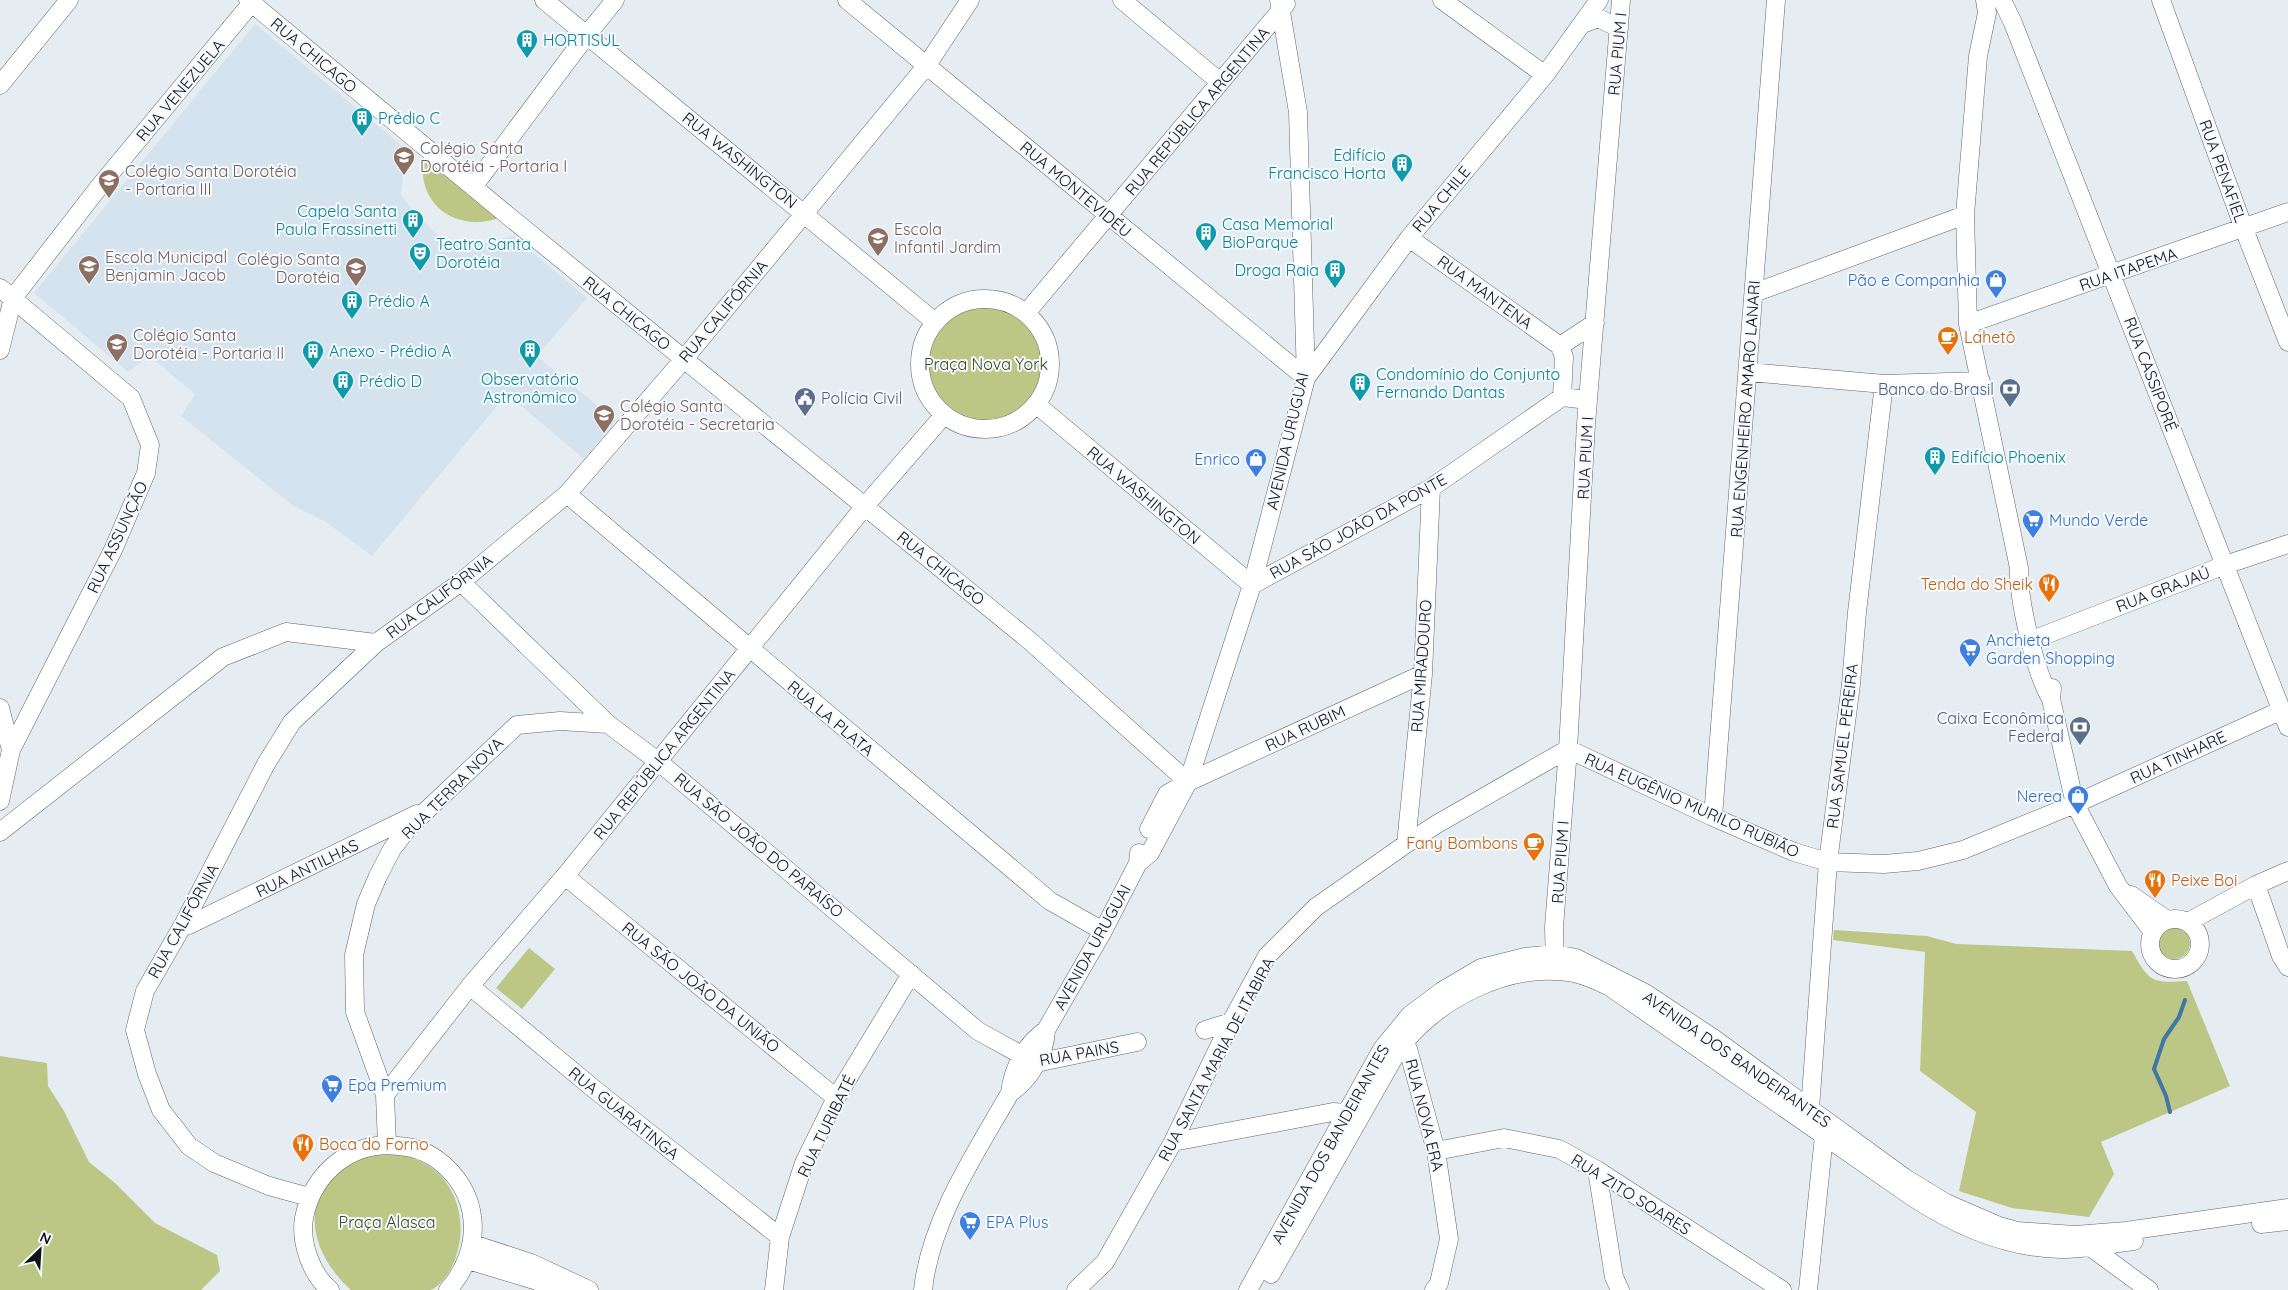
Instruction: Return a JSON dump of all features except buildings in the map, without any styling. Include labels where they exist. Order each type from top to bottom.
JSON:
[{"type":"street","points":[[0,85],[69,0]]},
{"type":"street","name":"RUA WASHINGTON","points":[[544,0],[935,322]]},
{"type":"street","points":[[473,188],[615,0]]},
{"type":"street","name":"RUA MONTEVIDÉU","points":[[847,0],[1306,378]]},
{"type":"street","name":"RUA CALIFÓRNIA","points":[[309,1197],[269,1186],[214,1163],[189,1146],[161,1110],[147,1074],[135,1030],[145,991],[183,924],[266,764],[292,722],[376,643],[461,582],[568,494],[684,359],[927,65],[970,0]]},
{"type":"street","points":[[1122,0],[1220,82]]},
{"type":"street","points":[[1442,0],[1545,75]]},
{"type":"street","name":"RUA CHILE","points":[[1306,378],[1409,238],[1545,75],[1599,0]]},
{"type":"street","name":"RUA PIUM I","points":[[1555,972],[1556,917],[1568,749],[1586,424],[1621,0]]},
{"type":"street","name":"RUA ENGENHEIRO AMARO LANARI","points":[[1713,817],[1776,0]]},
{"type":"street","name":"RUA CASSIPORÉ","points":[[2002,0],[2013,23],[2288,726]]},
{"type":"street","name":"RUA PENAFIEL","points":[[2161,0],[2244,228],[2288,342]]},
{"type":"street","name":"RUA CHICAGO","points":[[251,1],[473,188],[1030,641],[1188,782]]},
{"type":"street","name":"RUA VENEZUELA","points":[[6,293],[99,187],[251,1]]},
{"type":"street","name":"RUA REPÚBLICA ARGENTINA","points":[[1026,313],[1109,216],[1283,3]]},
{"type":"street","name":"AVENIDA URUGUAI","points":[[923,1290],[936,1236],[955,1190],[1010,1093],[1012,1076],[1029,1060],[1034,1039],[1046,1030],[1103,931],[1138,863],[1140,848],[1167,794],[1188,782],[1252,585],[1306,378],[1298,112],[1283,3]]},
{"type":"street","points":[[2013,23],[1989,4],[1978,56],[1964,215],[1968,324],[2019,568],[2018,587],[2042,684],[2051,700],[2075,804],[2118,886],[2153,932]]},
{"type":"street","points":[[1582,24],[1598,18],[1619,28]]},
{"type":"street","name":"RUA ITAPEMA","points":[[1968,324],[2288,212]]},
{"type":"street","points":[[1754,293],[1964,215]]},
{"type":"street","name":"RUA MANTENA","points":[[1409,238],[1560,346]]},
{"type":"street","points":[[0,350],[6,293]]},
{"type":"street","name":"RUA ASSUNÇÃO","points":[[0,801],[10,750],[117,542],[146,473],[150,445],[131,398],[6,293]]},
{"type":"street","points":[[990,299],[1008,303],[1026,313],[1042,332],[1050,356],[1052,372],[1037,405],[1022,418],[992,429],[958,424],[944,415],[924,389],[919,371],[920,353],[935,322],[949,311],[969,301],[990,299]]},
{"type":"street","points":[[1586,424],[1562,397],[1564,357],[1560,346],[1595,323]]},
{"type":"street","points":[[1748,372],[1884,384],[1981,381]]},
{"type":"street","name":"RUA SAMUEL PEREIRA","points":[[1810,1109],[1828,862],[1851,684],[1857,612],[1884,384]]},
{"type":"street","points":[[1562,397],[1588,400]]},
{"type":"street","name":"RUA SÃO JOÃO DA PONTE","points":[[1252,585],[1431,488],[1562,397]]},
{"type":"street","name":"RUA WASHINGTON","points":[[1037,405],[1252,585]]},
{"type":"street","name":"RUA REPÚBLICA ARGENTINA","points":[[385,1095],[470,986],[565,876],[865,506],[944,415]]},
{"type":"street","name":"RUA MIRADOURO","points":[[1406,844],[1423,674],[1431,488]]},
{"type":"street","name":"RUA LA PLATA","points":[[568,494],[1050,901],[1103,931]]},
{"type":"street","name":"RUA GRAJAÚ","points":[[2040,637],[2225,565],[2288,544]]},
{"type":"street","points":[[2019,568],[2028,585],[2040,637],[2053,680],[2051,700]]},
{"type":"street","name":"RUA SÃO JOÃO DO PARAÍSO","points":[[461,582],[608,724],[659,762],[978,1031],[1029,1060]]},
{"type":"street","points":[[0,832],[223,658],[286,632],[376,643]]},
{"type":"street","name":"RUA RUBIM","points":[[1188,782],[1423,674]]},
{"type":"street","points":[[0,708],[10,750]]},
{"type":"street","name":"RUA TINHARE","points":[[2075,804],[2282,710]]},
{"type":"street","name":"RUA TERRA NOVA","points":[[386,1144],[385,1095],[355,1012],[354,955],[366,904],[392,849],[403,834],[429,808],[517,725],[560,721],[608,724]]},
{"type":"street","name":"RUA EUGÊNIO MURILO RUBIÃO","points":[[1568,749],[1713,817],[1794,852],[1828,862],[1884,864],[1927,859],[1964,850],[2075,804]]},
{"type":"street","name":"RUA SANTA MARIA DE ITABIRA","points":[[1076,1290],[1106,1262],[1173,1142],[1231,1022],[1267,956],[1316,907],[1406,844],[1437,824],[1568,749]]},
{"type":"street","name":"RUA ANTILHAS","points":[[183,924],[189,925],[429,808]]},
{"type":"street","points":[[2188,922],[2288,870]]},
{"type":"street","name":"RUA SÃO JOÃO DA UNIÃO","points":[[565,876],[836,1098]]},
{"type":"street","points":[[2256,885],[2281,956],[2288,967]]},
{"type":"street","points":[[2118,886],[2167,920]]},
{"type":"street","points":[[1556,917],[1576,958]]},
{"type":"street","points":[[2181,919],[2188,922],[2198,933],[2200,941],[2197,956],[2186,967],[2170,969],[2157,961],[2150,947],[2153,932],[2167,920],[2181,919]]},
{"type":"street","name":"AVENIDA DOS BANDEIRANTES","points":[[1262,1290],[1343,1145],[1410,1015],[1442,991],[1482,968],[1525,957],[1555,954],[1576,958],[1645,992],[1713,1038],[1905,1178],[1946,1203],[2017,1231],[2074,1235],[2126,1231],[2288,1208]]},
{"type":"street","name":"AVENIDA DOS BANDEIRANTES","points":[[1248,1290],[1382,1049],[1435,1012],[1477,987],[1521,974],[1573,973],[1592,978],[1610,986],[1934,1212],[1966,1228],[2007,1241],[2041,1247],[2090,1247],[2288,1220]]},
{"type":"street","name":"RUA TURIBATÉ","points":[[774,1290],[780,1237],[804,1163],[836,1098],[911,974]]},
{"type":"street","name":"RUA GUARATINGA","points":[[470,986],[594,1089],[780,1237]]},
{"type":"street","points":[[1205,1030],[1231,1022]]},
{"type":"street","name":"RUA NOVA ERA","points":[[1399,1037],[1408,1049],[1436,1151],[1450,1239],[1434,1290]]},
{"type":"street","name":"RUA PAINS","points":[[1029,1060],[1136,1042]]},
{"type":"street","points":[[1173,1142],[1333,1112],[1347,1113],[1350,1121],[1343,1145]]},
{"type":"street","points":[[1808,1290],[1824,1136]]},
{"type":"street","name":"RUA ZITO SOARES","points":[[1436,1151],[1504,1138],[1559,1149],[1596,1170],[1782,1290]]},
{"type":"street","points":[[326,1289],[312,1266],[305,1244],[304,1220],[309,1197],[317,1182],[340,1159],[354,1151],[386,1144],[411,1148],[434,1158],[453,1174],[467,1195],[473,1219],[470,1252],[459,1277],[448,1290]]},
{"type":"street","points":[[1596,1170],[1614,1286]]},
{"type":"street","points":[[2074,1235],[2149,1290]]},
{"type":"street","points":[[470,1252],[560,1290]]},
{"type":"street","points":[[470,1252],[531,1263],[589,1290]]},
{"type":"shaded area","name":"Colégio Santa Dorotéia","points":[[255,24],[406,149],[401,195],[418,217],[443,239],[467,244],[484,243],[513,236],[587,298],[537,356],[616,421],[584,459],[507,394],[372,556],[326,522],[292,505],[181,416],[195,394],[149,356],[128,372],[34,293]]},
{"type":"green space","points":[[424,157],[499,218],[483,222],[468,221],[454,218],[442,211],[432,201],[426,188],[423,174]]},
{"type":"green space","name":"Praça Nova York","points":[[986,306],[1008,311],[1027,323],[1039,342],[1044,364],[1039,386],[1027,405],[1008,417],[986,422],[964,417],[945,405],[933,386],[928,364],[933,342],[945,323],[964,311]]},
{"type":"green space","points":[[2174,927],[2180,928],[2185,932],[2189,937],[2189,949],[2185,954],[2180,958],[2174,959],[2168,958],[2163,954],[2159,949],[2158,943],[2159,937],[2163,932],[2168,928]]},
{"type":"green space","points":[[1834,930],[1927,936],[1956,944],[2132,951],[2143,969],[2153,979],[2166,982],[2187,981],[2230,1086],[2101,1142],[2114,1174],[2089,1217],[2012,1208],[1959,1191],[1976,1112],[1920,1071],[1925,952],[1833,940]]},
{"type":"green space","points":[[529,948],[555,969],[522,1009],[496,988]]},
{"type":"green space","points":[[0,1056],[47,1063],[48,1086],[64,1111],[89,1162],[115,1183],[155,1223],[217,1255],[220,1271],[201,1290],[0,1290]]},
{"type":"green space","name":"Praça Alasca","points":[[372,1154],[402,1155],[420,1161],[434,1170],[445,1181],[453,1195],[461,1225],[460,1241],[456,1257],[449,1272],[433,1289],[351,1290],[327,1261],[319,1245],[315,1229],[315,1212],[320,1196],[329,1181],[344,1167]]},
{"type":"waterway","points":[[2170,1112],[2166,1096],[2154,1069],[2164,1039],[2179,1017],[2185,1000]]},
{"type":"place","name":"HORTISUL","points":[[527,59]]},
{"type":"place","name":"Prédio C","points":[[362,137]]},
{"type":"place","name":"Colégio Santa Dorotéia - Portaria I","points":[[404,176]]},
{"type":"place","name":"Edifício Francisco Horta","points":[[1402,183]]},
{"type":"place","name":"Colégio Santa Dorotéia - Portaria III","points":[[109,199]]},
{"type":"place","name":"Capela Santa Paula Frassinetti","points":[[413,239]]},
{"type":"place","name":"Casa Memorial BioParque","points":[[1206,252]]},
{"type":"place","name":"Escola Infantil Jardim","points":[[878,257]]},
{"type":"place","name":"Teatro Santa Dorotéia","points":[[420,272]]},
{"type":"place","name":"Escola Municipal Benjamin Jacob","points":[[89,285]]},
{"type":"place","name":"Colégio Santa Dorotéia","points":[[356,287]]},
{"type":"place","name":"Droga Raia","points":[[1335,289]]},
{"type":"place","name":"Pão e Companhia","points":[[1996,299]]},
{"type":"place","name":"Prédio A","points":[[352,320]]},
{"type":"place","name":"Lahetô","points":[[1948,356]]},
{"type":"place","name":"Colégio Santa Dorotéia - Portaria II","points":[[117,363]]},
{"type":"place","name":"Observatório Astronômico","points":[[530,369]]},
{"type":"place","name":"Anexo - Prédio A","points":[[313,370]]},
{"type":"place","name":"Prédio D","points":[[343,400]]},
{"type":"place","name":"Condomínio do Conjunto Fernando Dantas","points":[[1360,402]]},
{"type":"place","name":"Banco do Brasil","points":[[2010,408]]},
{"type":"place","name":"Polícia Civil","points":[[805,417]]},
{"type":"place","name":"Colégio Santa Dorotéia - Secretaria","points":[[604,434]]},
{"type":"place","name":"Edifício Phoenix","points":[[1935,476]]},
{"type":"place","name":"Enrico","points":[[1256,478]]},
{"type":"place","name":"Mundo Verde","points":[[2033,539]]},
{"type":"place","name":"Tenda do Sheik","points":[[2049,603]]},
{"type":"place","name":"Anchieta Garden Shopping","points":[[1970,668]]},
{"type":"place","name":"Caixa Econômica Federal","points":[[2080,746]]},
{"type":"place","name":"Nerea","points":[[2078,815]]},
{"type":"place","name":"Fany Bombons","points":[[1534,862]]},
{"type":"place","name":"Peixe Boi","points":[[2155,899]]},
{"type":"place","name":"Epa Premium","points":[[332,1104]]},
{"type":"place","name":"Boca do Forno","points":[[303,1163]]},
{"type":"place","name":"EPA Plus","points":[[970,1241]]}]
